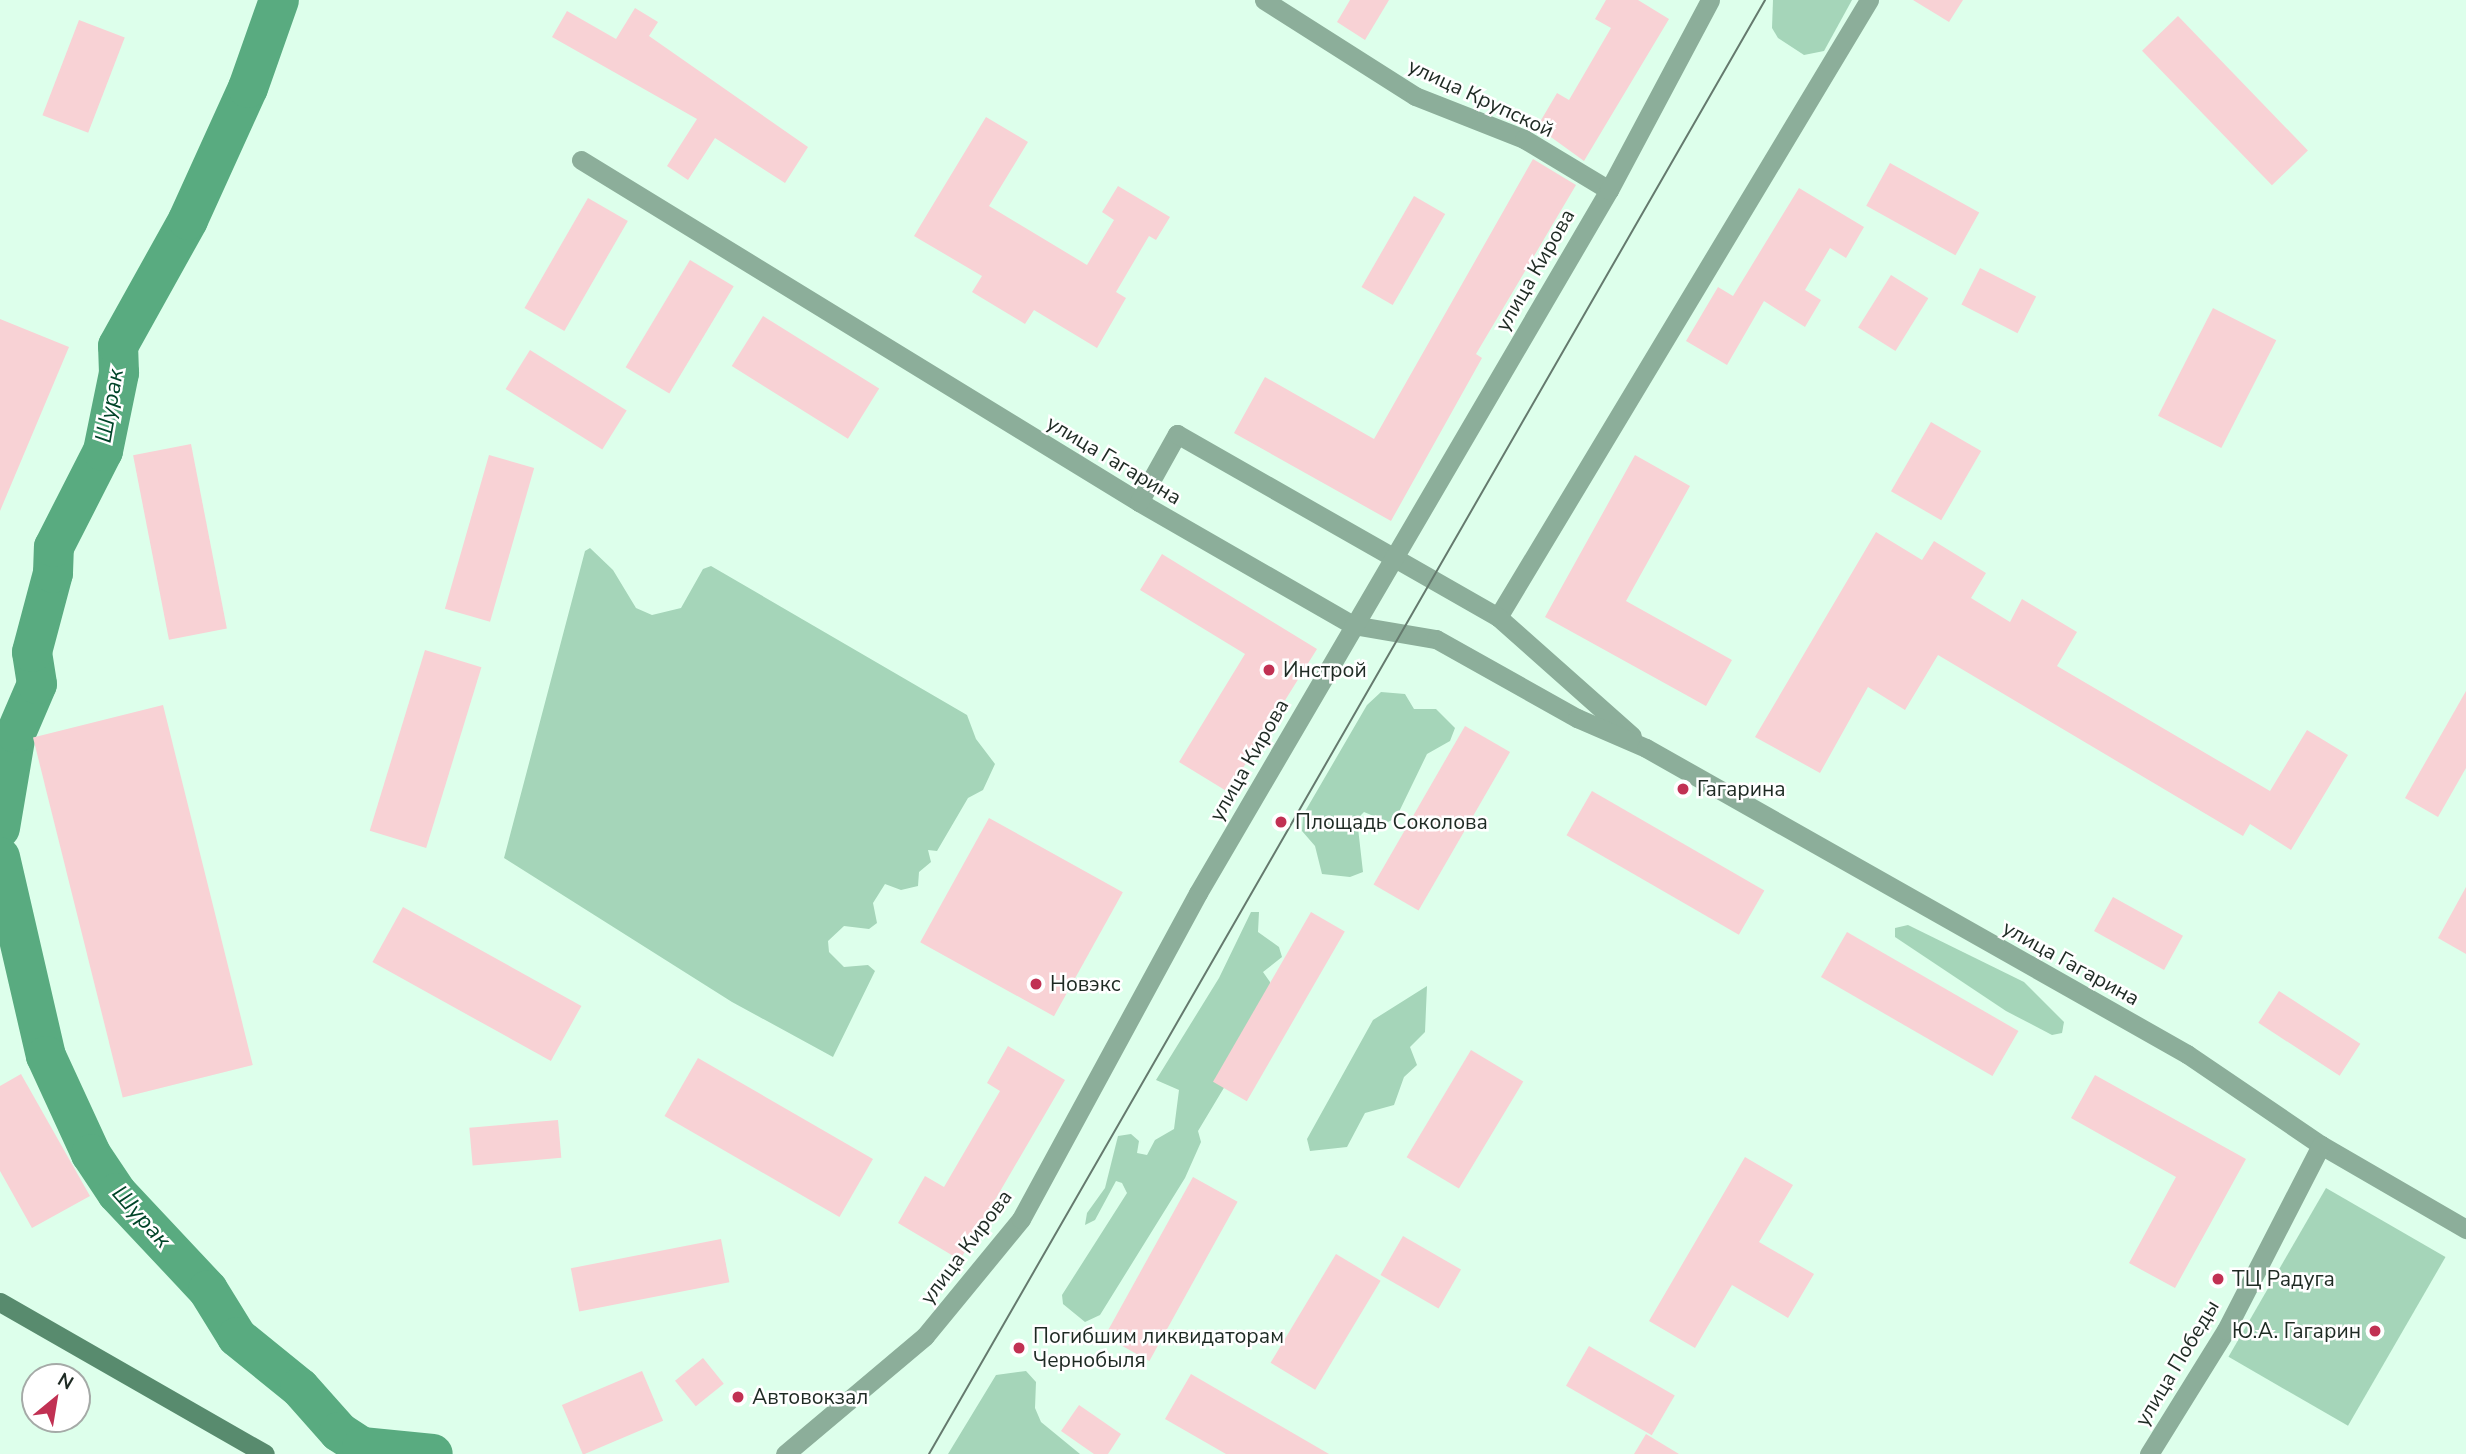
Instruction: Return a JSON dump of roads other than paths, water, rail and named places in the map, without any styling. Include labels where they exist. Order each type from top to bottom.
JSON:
[{"type":"main road","points":[[0,1302],[265,1454]]},
{"type":"street","name":"улица Крупской","points":[[1264,0],[1415,96],[1524,139],[1609,190]]},
{"type":"street","name":"улица Кирова","points":[[785,1454],[816,1431],[925,1336],[1021,1219],[1353,625],[1609,190],[1710,0]]},
{"type":"street","points":[[1498,617],[1869,0]]},
{"type":"street","name":"улица Гагарина","points":[[581,160],[1139,502],[1353,625],[1436,639],[1577,718],[1646,748],[2187,1054],[2320,1144],[2466,1229]]},
{"type":"street","name":"улица Гагарина","points":[[1139,502],[1177,434],[1498,617],[1646,748]]},
{"type":"street","name":"улица Победы","points":[[2149,1454],[2226,1330],[2320,1144]]},
{"type":"street","points":[[812,1454],[816,1431]]},
{"type":"waterway","name":"Шурак","points":[[0,828],[16,733],[37,684],[32,652],[53,573],[54,547],[103,451],[119,373],[118,346],[188,220],[248,88],[279,0]]},
{"type":"waterway","name":"Шурак","points":[[0,857],[46,1056],[91,1154],[117,1193],[208,1290],[237,1337],[300,1388],[339,1432],[362,1447],[433,1454]]},
{"type":"tram line","points":[[929,1454],[1765,0]]},
{"type":"place","name":"Инстрой","points":[[1269,670]]},
{"type":"place","name":"Гагарина","points":[[1683,789]]},
{"type":"place","name":"Площадь Соколова","points":[[1281,822]]},
{"type":"place","name":"Новэкс","points":[[1036,984]]},
{"type":"place","name":"ТЦ Радуга","points":[[2218,1279]]},
{"type":"place","name":"Ю.А. Гагарин","points":[[2375,1331]]},
{"type":"place","name":"Погибшим ликвидаторам Чернобыля","points":[[1019,1348]]},
{"type":"place","name":"Автовокзал","points":[[738,1397]]}]
